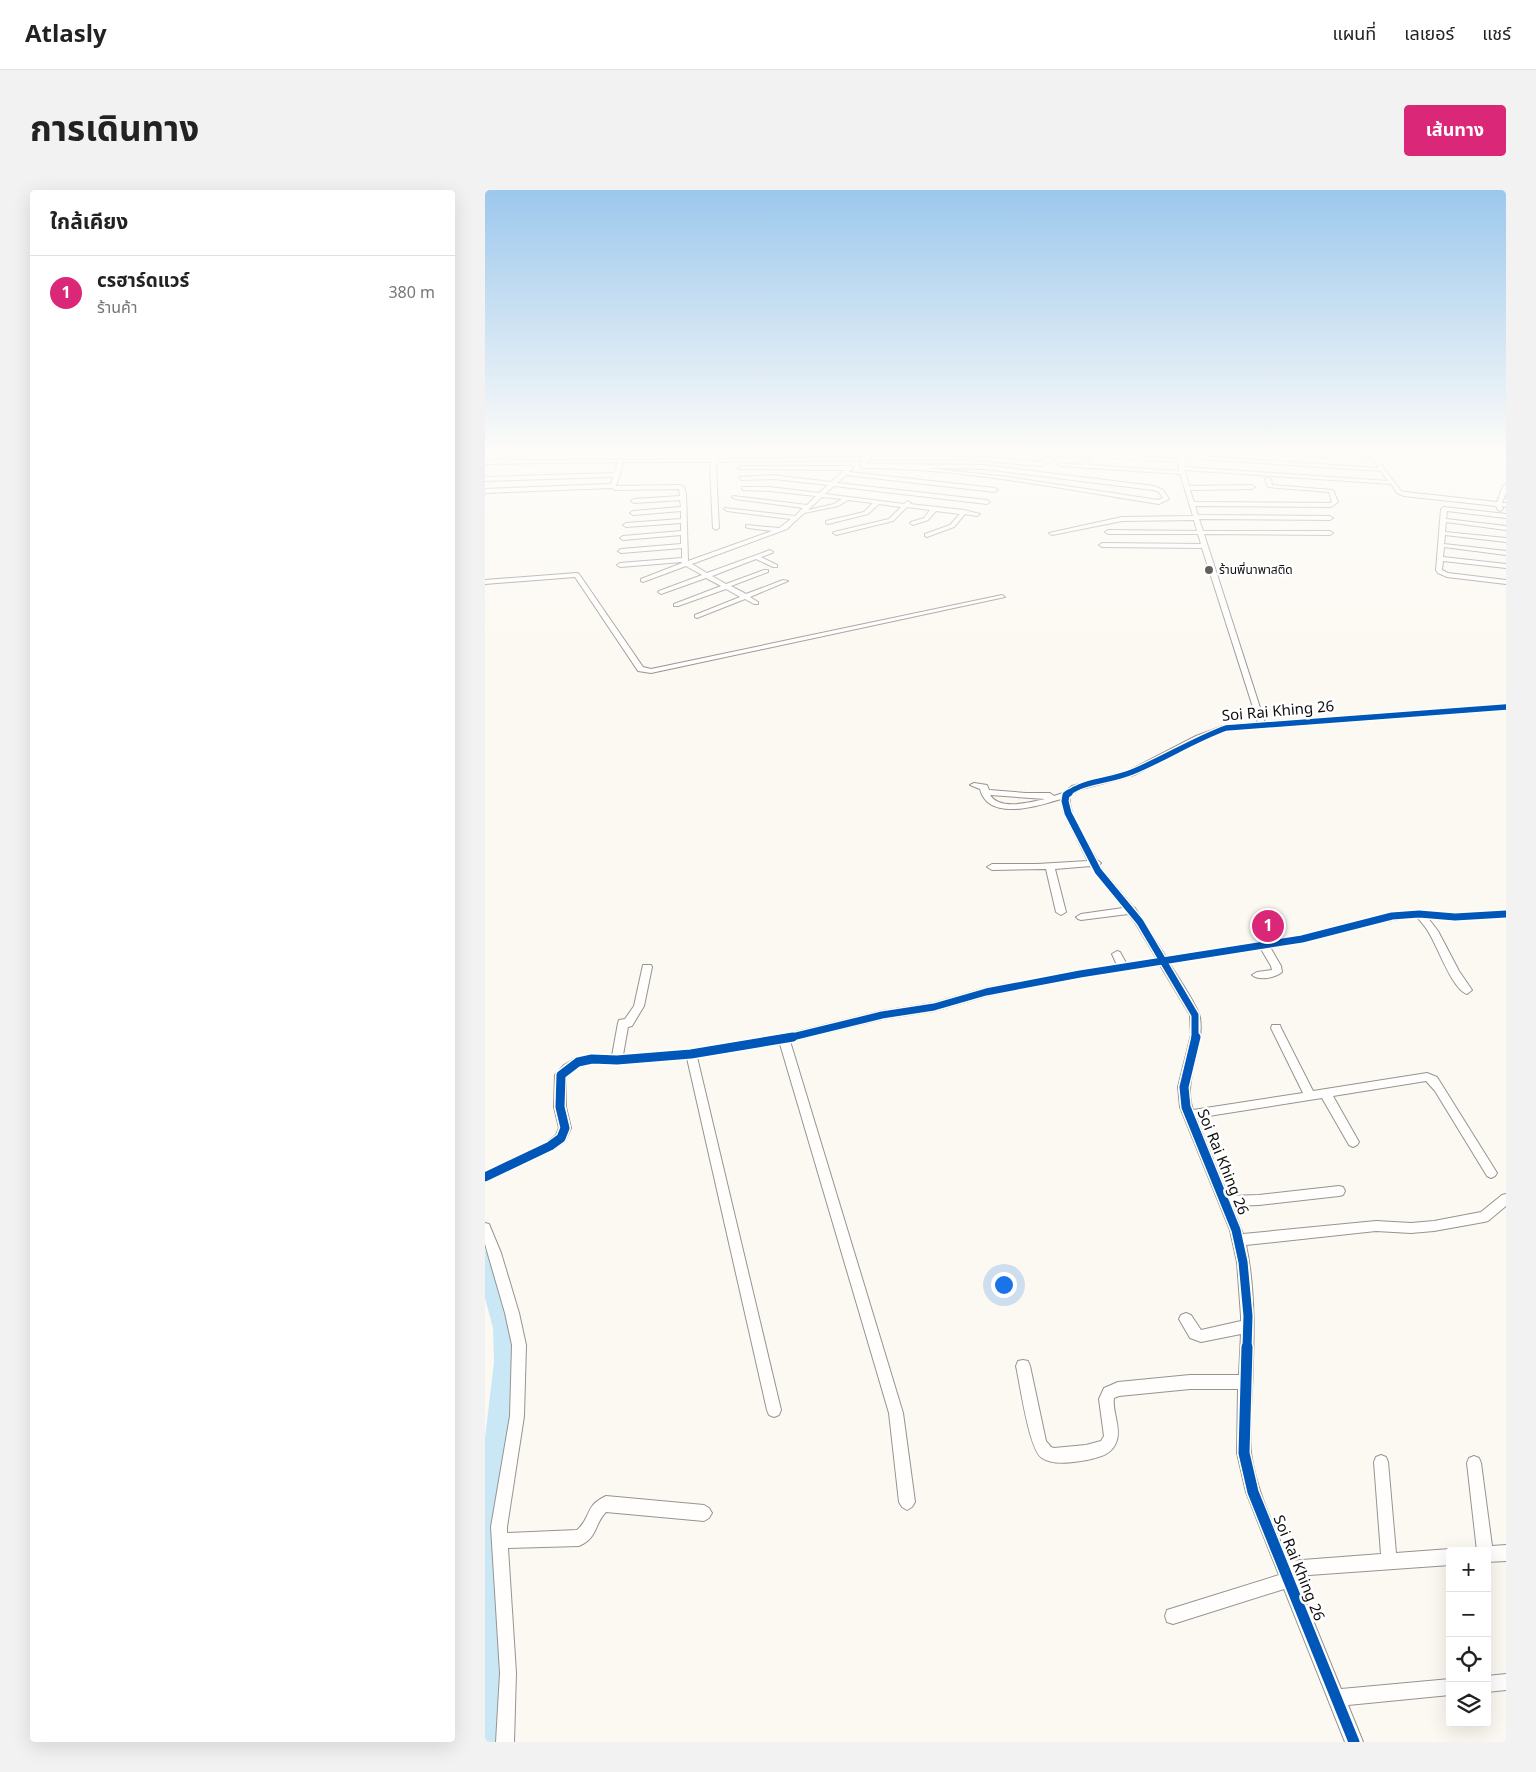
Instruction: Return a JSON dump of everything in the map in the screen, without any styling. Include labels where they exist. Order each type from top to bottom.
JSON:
[{"type":"street","points":[[626,526],[655,523]]},
{"type":"street","points":[[683,523],[685,562]]},
{"type":"street","points":[[716,523],[716,528]]},
{"type":"street","points":[[643,580],[685,562],[781,530],[790,523]]},
{"type":"street","points":[[836,533],[877,523]]},
{"type":"street","points":[[927,535],[952,526],[954,523]]},
{"type":"street","points":[[1052,532],[1098,523]]},
{"type":"street","points":[[1198,523],[1262,725]]},
{"type":"street","points":[[1278,523],[1282,533]]},
{"type":"street","points":[[1443,523],[1439,570],[1442,574],[1506,582]]},
{"type":"street","points":[[1470,523],[1506,528]]},
{"type":"street","points":[[748,526],[781,530]]},
{"type":"street","points":[[1108,532],[1330,533]]},
{"type":"street","points":[[623,538],[684,533]]},
{"type":"street","points":[[1442,533],[1506,540]]},
{"type":"street","points":[[1102,545],[1204,546]]},
{"type":"street","points":[[1441,545],[1506,553]]},
{"type":"street","points":[[621,551],[684,546]]},
{"type":"street","points":[[661,592],[770,552]]},
{"type":"street","points":[[756,557],[775,566]]},
{"type":"street","points":[[1440,558],[1506,566]]},
{"type":"street","points":[[620,565],[685,562],[756,603]]},
{"type":"street","points":[[676,605],[766,571]]},
{"type":"street","points":[[485,582],[577,575],[641,669],[651,671],[1002,597]]},
{"type":"street","points":[[697,616],[785,581]]},
{"type":"street","name":"Soi Rai Khing 26","points":[[1354,1742],[1253,1492],[1246,1467],[1244,1453],[1247,1291],[1239,1240],[1186,1107],[1184,1087],[1196,1035],[1195,1015],[1164,964],[1151,938],[1132,910],[1099,871],[1067,813],[1065,801],[1066,795],[1075,788],[1131,774],[1213,731],[1227,728],[1506,707]]},
{"type":"street","points":[[975,785],[984,787],[985,792],[993,803],[1001,805],[1029,805],[1066,795]]},
{"type":"street","points":[[992,867],[1050,867],[1095,862]]},
{"type":"street","points":[[1050,867],[1061,912]]},
{"type":"street","points":[[1081,917],[1132,910]]},
{"type":"street","points":[[485,1177],[550,1146],[561,1138],[565,1128],[560,1107],[559,1086],[561,1075],[568,1068],[579,1062],[592,1059],[617,1060],[692,1056],[784,1039],[882,1015],[934,1007],[986,992],[1123,967],[1164,964],[1266,950],[1392,916],[1424,919],[1506,914]]},
{"type":"street","points":[[1424,919],[1458,980],[1467,990]]},
{"type":"street","points":[[1257,975],[1277,972],[1276,966],[1266,950]]},
{"type":"street","points":[[1117,954],[1123,967]]},
{"type":"street","points":[[617,1060],[623,1023],[628,1023],[639,1006],[647,967]]},
{"type":"street","points":[[1276,1028],[1310,1096]]},
{"type":"street","points":[[784,1039],[897,1413],[907,1502]]},
{"type":"street","points":[[692,1056],[774,1410]]},
{"type":"street","points":[[1190,1115],[1427,1077],[1433,1080],[1439,1088],[1491,1173]]},
{"type":"street","points":[[1325,1093],[1353,1142]]},
{"type":"street","points":[[1223,1201],[1259,1200],[1339,1191]]},
{"type":"street","points":[[1239,1240],[1376,1226],[1411,1228],[1435,1226],[1483,1217],[1506,1199]]},
{"type":"street","points":[[485,1228],[495,1253],[512,1312],[519,1345],[517,1416],[500,1518],[508,1673],[505,1742]]},
{"type":"street","points":[[1186,1319],[1195,1334],[1201,1336],[1247,1326]]},
{"type":"street","points":[[1023,1366],[1039,1442],[1043,1450],[1050,1454],[1084,1453],[1104,1448],[1111,1436],[1106,1399],[1109,1393],[1118,1389],[1190,1382],[1245,1382]]},
{"type":"street","points":[[1381,1462],[1389,1562]]},
{"type":"street","points":[[1474,1464],[1484,1547]]},
{"type":"street","points":[[500,1541],[579,1538],[589,1532],[597,1509],[606,1504],[704,1513]]},
{"type":"street","points":[[1491,1554],[1506,1553]]},
{"type":"street","points":[[1173,1616],[1287,1574],[1446,1557]]},
{"type":"street","points":[[1491,1684],[1506,1682]]},
{"type":"street","points":[[1337,1698],[1446,1687]]},
{"type":"waterway","points":[[485,1260],[504,1328],[505,1362],[485,1546]]},
{"type":"waterway","points":[[485,1559],[490,1612],[487,1742]]},
{"type":"cycle path","points":[[1354,1742],[1253,1492],[1244,1453],[1248,1316],[1243,1262],[1236,1230],[1186,1107],[1184,1087],[1196,1035],[1195,1015],[1140,922],[1098,871],[1068,813],[1065,801],[1066,795],[1075,788],[1131,773],[1199,738],[1226,728],[1506,707]]},
{"type":"cycle path","points":[[485,1177],[550,1146],[561,1138],[565,1128],[560,1107],[561,1075],[578,1062],[592,1059],[617,1060],[691,1054],[784,1039],[882,1015],[934,1007],[986,992],[1080,974],[1302,939],[1392,916],[1419,914],[1455,917],[1506,914]]},
{"type":"place","name":"ร้านพี่นาพาสติด","points":[[1209,570]]},
{"type":"place","name":"csฮาร์ดแวร์","points":[[1268,926]]}]
